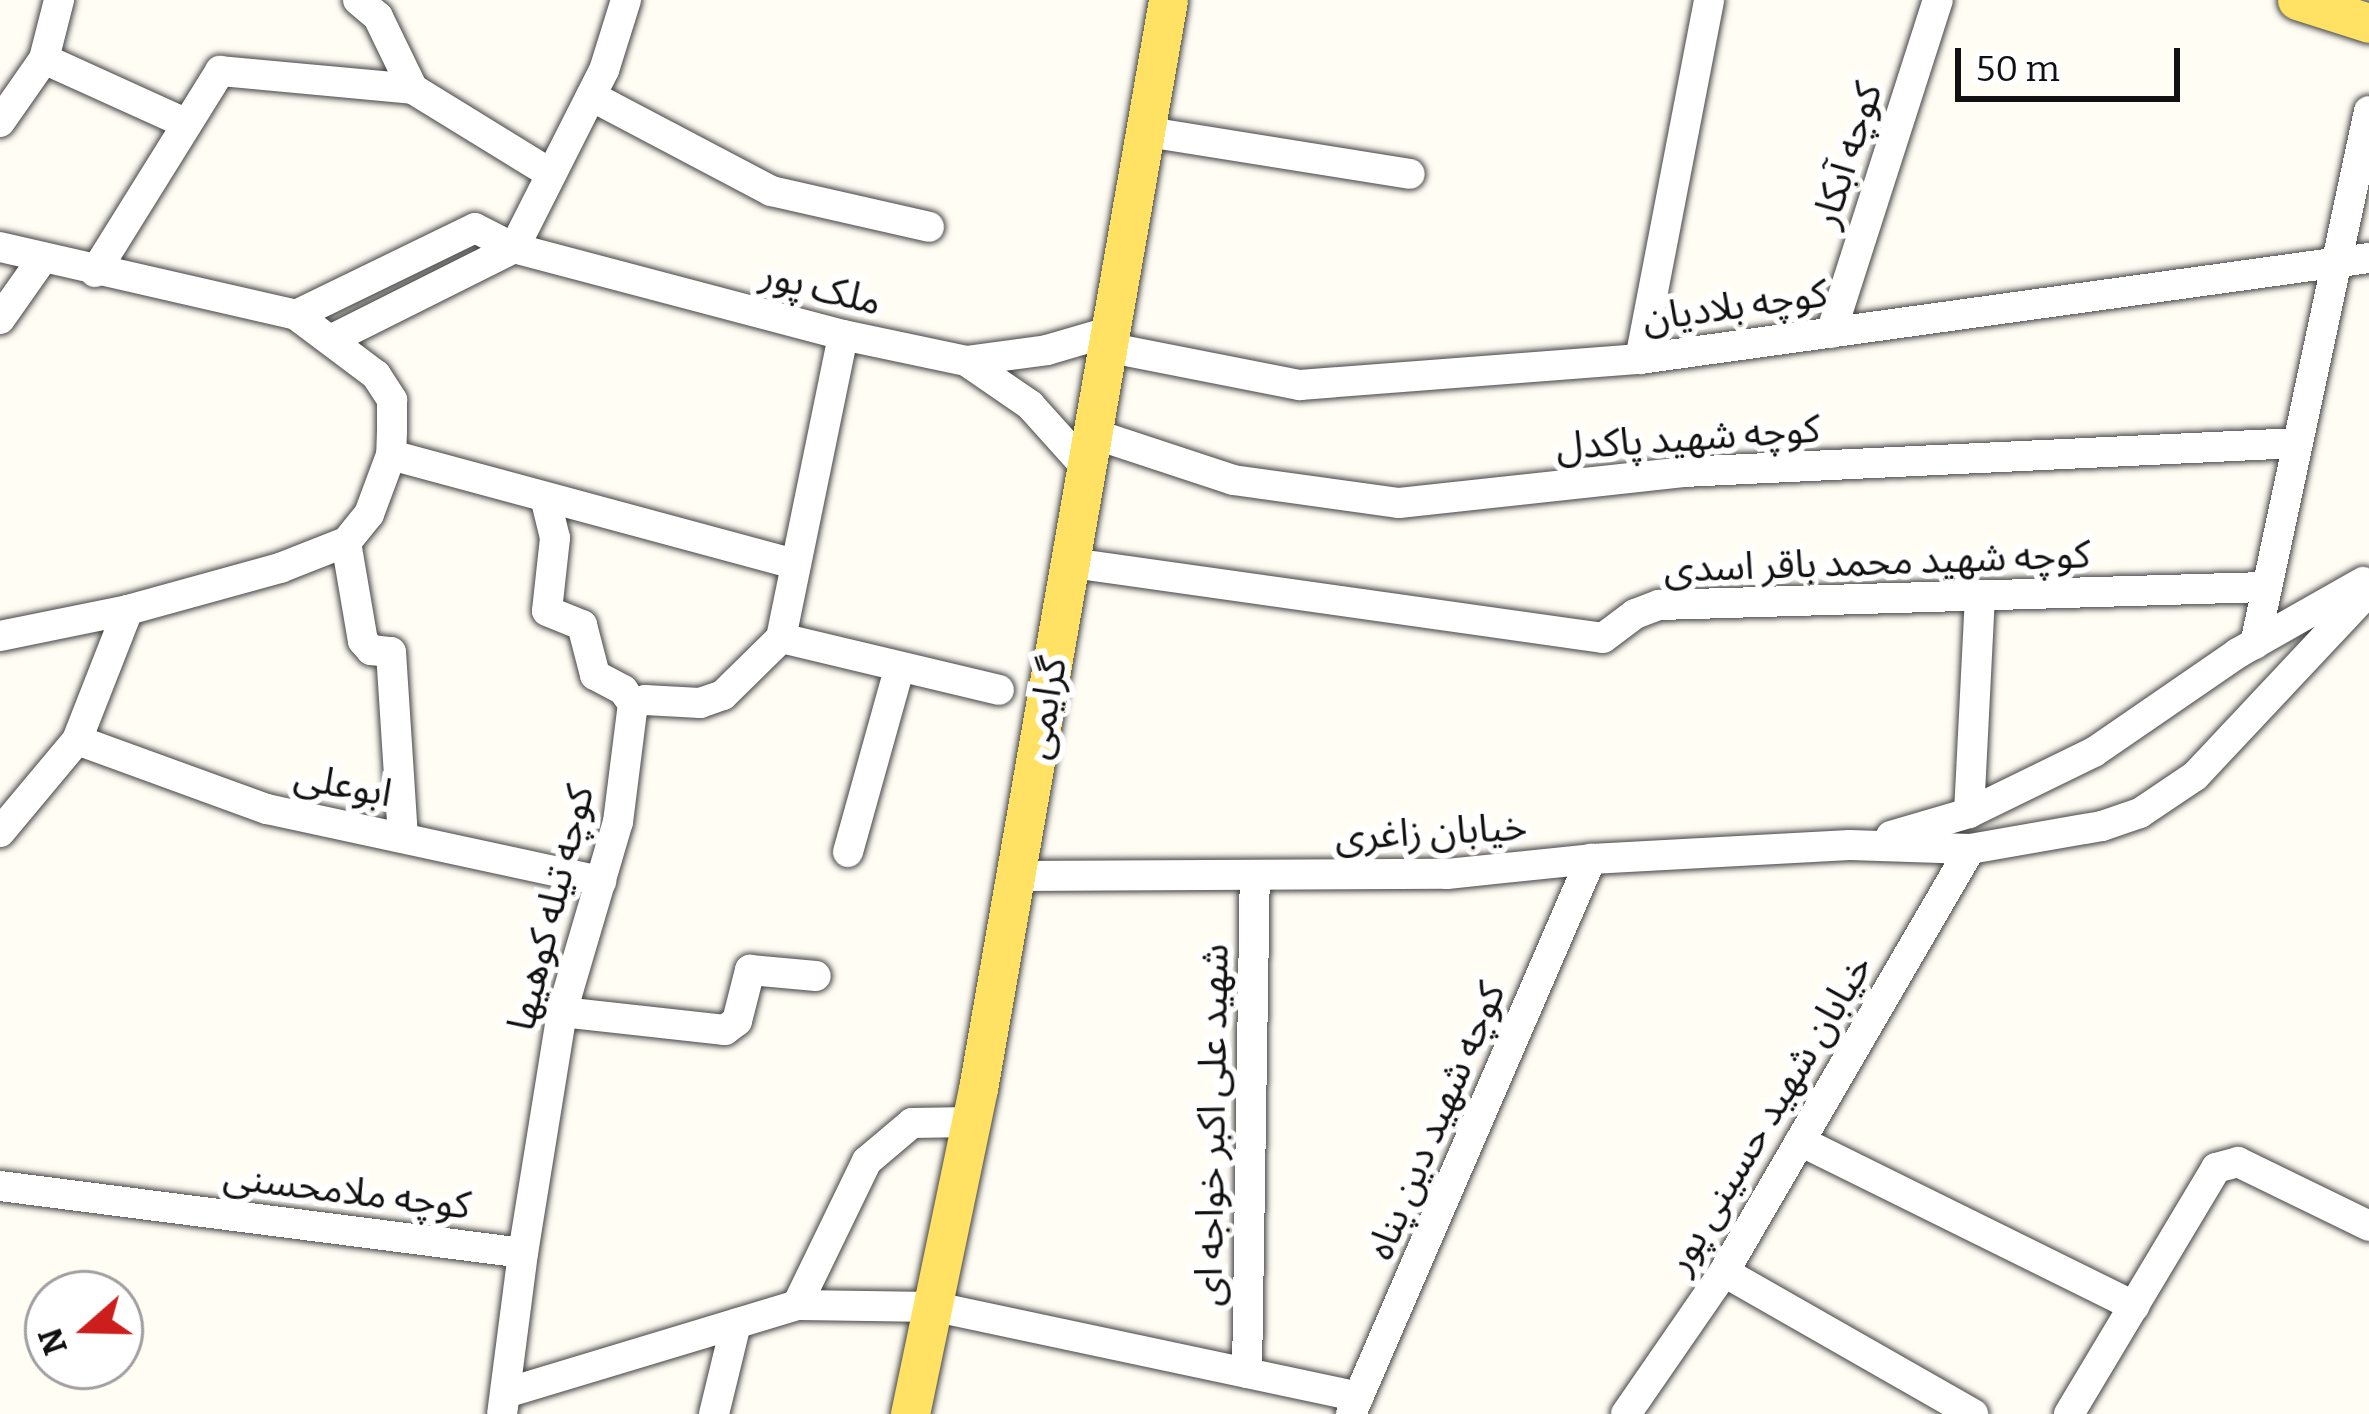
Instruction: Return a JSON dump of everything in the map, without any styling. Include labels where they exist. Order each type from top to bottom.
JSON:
[{"type":"main road","name":"گرایمی","points":[[910,1414],[936,1307],[1016,876],[1168,0]]},
{"type":"main road","points":[[2296,0],[2369,23]]},
{"type":"street","points":[[0,122],[44,59],[58,0]]},
{"type":"street","points":[[358,0],[378,17],[412,89]]},
{"type":"street","points":[[332,339],[514,248],[591,96],[626,0]]},
{"type":"street","points":[[1640,359],[1709,0]]},
{"type":"street","name":"کوچه آبکار","points":[[1831,333],[1938,0]]},
{"type":"street","points":[[44,59],[187,124]]},
{"type":"street","points":[[95,272],[220,71],[412,89],[551,174]]},
{"type":"street","points":[[591,96],[771,190],[929,227]]},
{"type":"street","points":[[2255,644],[2369,111]]},
{"type":"street","points":[[1148,132],[1410,174]]},
{"type":"street","name":"ملک پور","points":[[296,315],[475,228],[514,248],[843,335],[966,361],[1112,339]]},
{"type":"street","points":[[0,247],[296,315],[376,375],[392,400],[391,455],[369,514],[346,542],[280,568],[128,610],[0,636]]},
{"type":"street","points":[[0,319],[43,258]]},
{"type":"street","name":"کوچه بلادیان","points":[[1112,339],[1300,385],[1640,359],[2369,258]]},
{"type":"street","points":[[545,497],[555,538],[548,611],[582,625],[591,670],[623,690],[633,704],[645,700],[700,703],[724,694],[781,638],[843,335]]},
{"type":"street","points":[[966,361],[1090,450]]},
{"type":"street","name":"کوچه شهید پاکدل","points":[[1090,450],[1233,480],[1400,503],[1683,472],[2297,442]]},
{"type":"street","points":[[391,455],[796,564]]},
{"type":"street","points":[[346,542],[363,641],[371,650],[391,652],[404,837]]},
{"type":"street","name":"کوچه شهید محمد باقر اسدی","points":[[1072,562],[1604,638],[1635,614],[1659,605],[2267,587]]},
{"type":"street","points":[[1850,844],[1920,831],[1970,813],[2094,752],[2255,644],[2369,579]]},
{"type":"street","points":[[1850,844],[1970,849],[2102,826],[2140,813],[2210,761],[2369,591]]},
{"type":"street","points":[[1970,813],[1980,596]]},
{"type":"street","points":[[0,832],[77,740],[128,610]]},
{"type":"street","points":[[781,638],[999,689]]},
{"type":"street","points":[[848,852],[899,669]]},
{"type":"street","name":"کوچه تیله کوهیها","points":[[524,1252],[562,1012],[618,822],[633,704]]},
{"type":"street","name":"ابوعلی","points":[[77,740],[267,809],[601,881]]},
{"type":"street","name":"خیابان زاغری","points":[[1016,876],[1255,879],[1447,874],[1850,844]]},
{"type":"street","name":"خیابان شهید حسینی پور","points":[[1626,1414],[1724,1272],[1970,849]]},
{"type":"street","name":"کوچه شهید دین پناه","points":[[1355,1406],[1591,860]]},
{"type":"street","name":"شهید علی اکبر خواجه ای","points":[[1247,1373],[1255,879]]},
{"type":"street","points":[[562,1012],[725,1030],[737,1021],[750,970],[817,976]]},
{"type":"street","points":[[797,1305],[867,1161],[912,1123],[971,1122]]},
{"type":"street","points":[[1800,1141],[2134,1306]]},
{"type":"street","points":[[2069,1414],[2216,1168],[2238,1162],[2369,1226]]},
{"type":"street","name":"کوچه ملامحسنی","points":[[0,1186],[524,1252]]},
{"type":"street","points":[[524,1252],[504,1404],[797,1305],[936,1307],[1247,1373],[1355,1406]]},
{"type":"street","points":[[1724,1272],[1973,1414]]},
{"type":"street","points":[[714,1414],[736,1324]]}]
